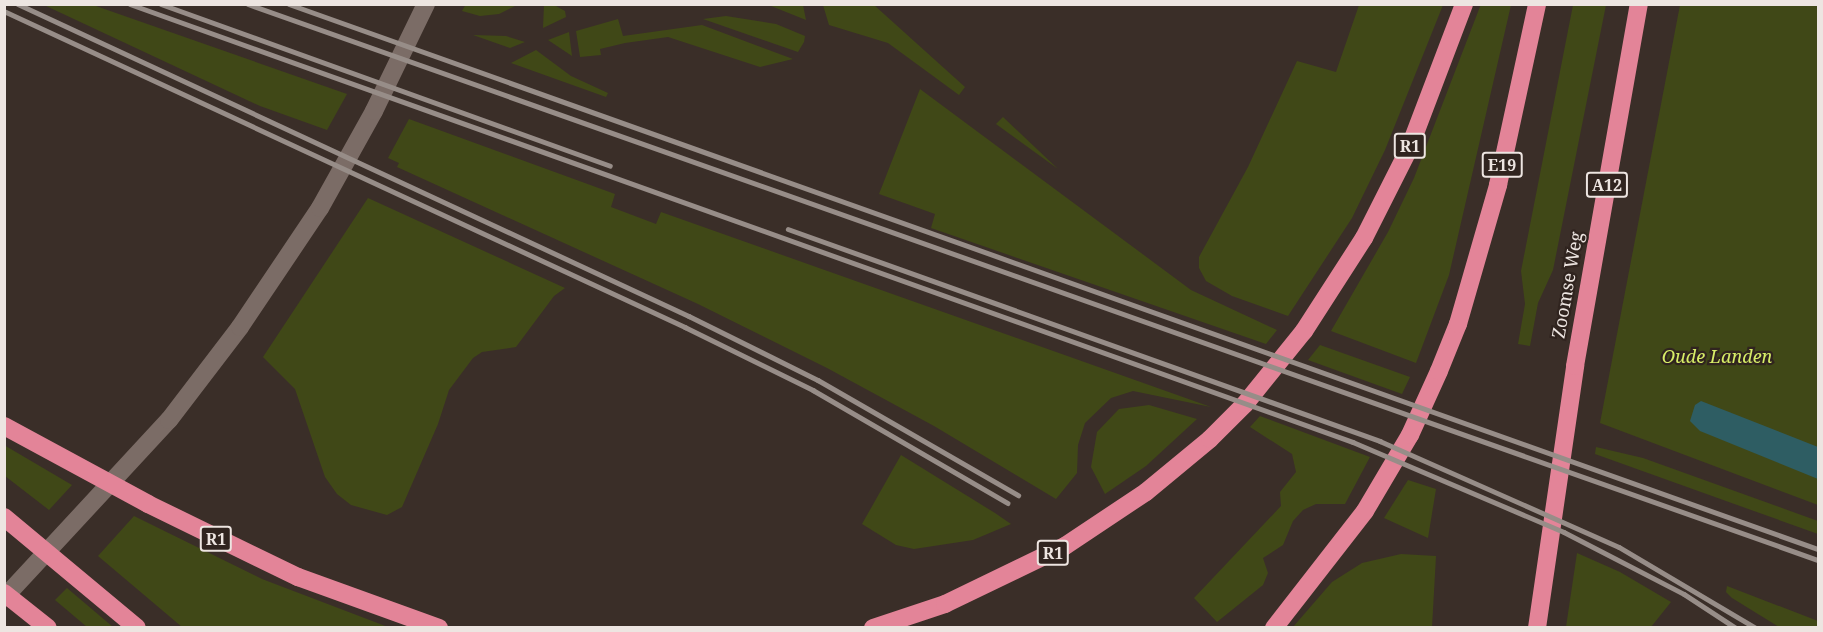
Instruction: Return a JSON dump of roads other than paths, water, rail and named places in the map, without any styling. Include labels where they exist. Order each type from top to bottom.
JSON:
[{"type":"highway","name":"R1","points":[[873,627],[945,604],[1065,546],[1146,492],[1210,440],[1270,375],[1339,280],[1409,149],[1464,4]]},
{"type":"highway","name":"E19","points":[[1274,627],[1365,512],[1410,435],[1458,324],[1498,185],[1537,4]]},
{"type":"highway","name":"Zoomse Weg","points":[[1537,627],[1542,574],[1575,366],[1639,4]]},
{"type":"highway","name":"R1","points":[[4,426],[288,573],[362,603],[439,627]]},
{"type":"highway","points":[[4,517],[137,627]]},
{"type":"highway","points":[[4,593],[48,627]]},
{"type":"street","points":[[4,598],[169,420],[246,318],[332,186],[426,4]]},
{"type":"water","points":[[1701,401],[1818,447],[1818,479],[1700,431],[1690,421],[1695,405]]},
{"type":"railway","points":[[18,4],[689,316],[818,380],[1018,495]]},
{"type":"railway","points":[[130,4],[1353,442],[1564,532],[1684,594],[1736,628]]},
{"type":"railway","points":[[161,4],[610,166]]},
{"type":"railway","points":[[248,4],[1818,560]]},
{"type":"railway","points":[[289,4],[1818,549]]},
{"type":"railway","points":[[4,11],[685,327],[813,390],[1008,503]]},
{"type":"railway","points":[[788,229],[1380,441],[1619,547],[1756,628]]},
{"type":"park label","name":"Oude Landen","points":[[1717,356]]}]
